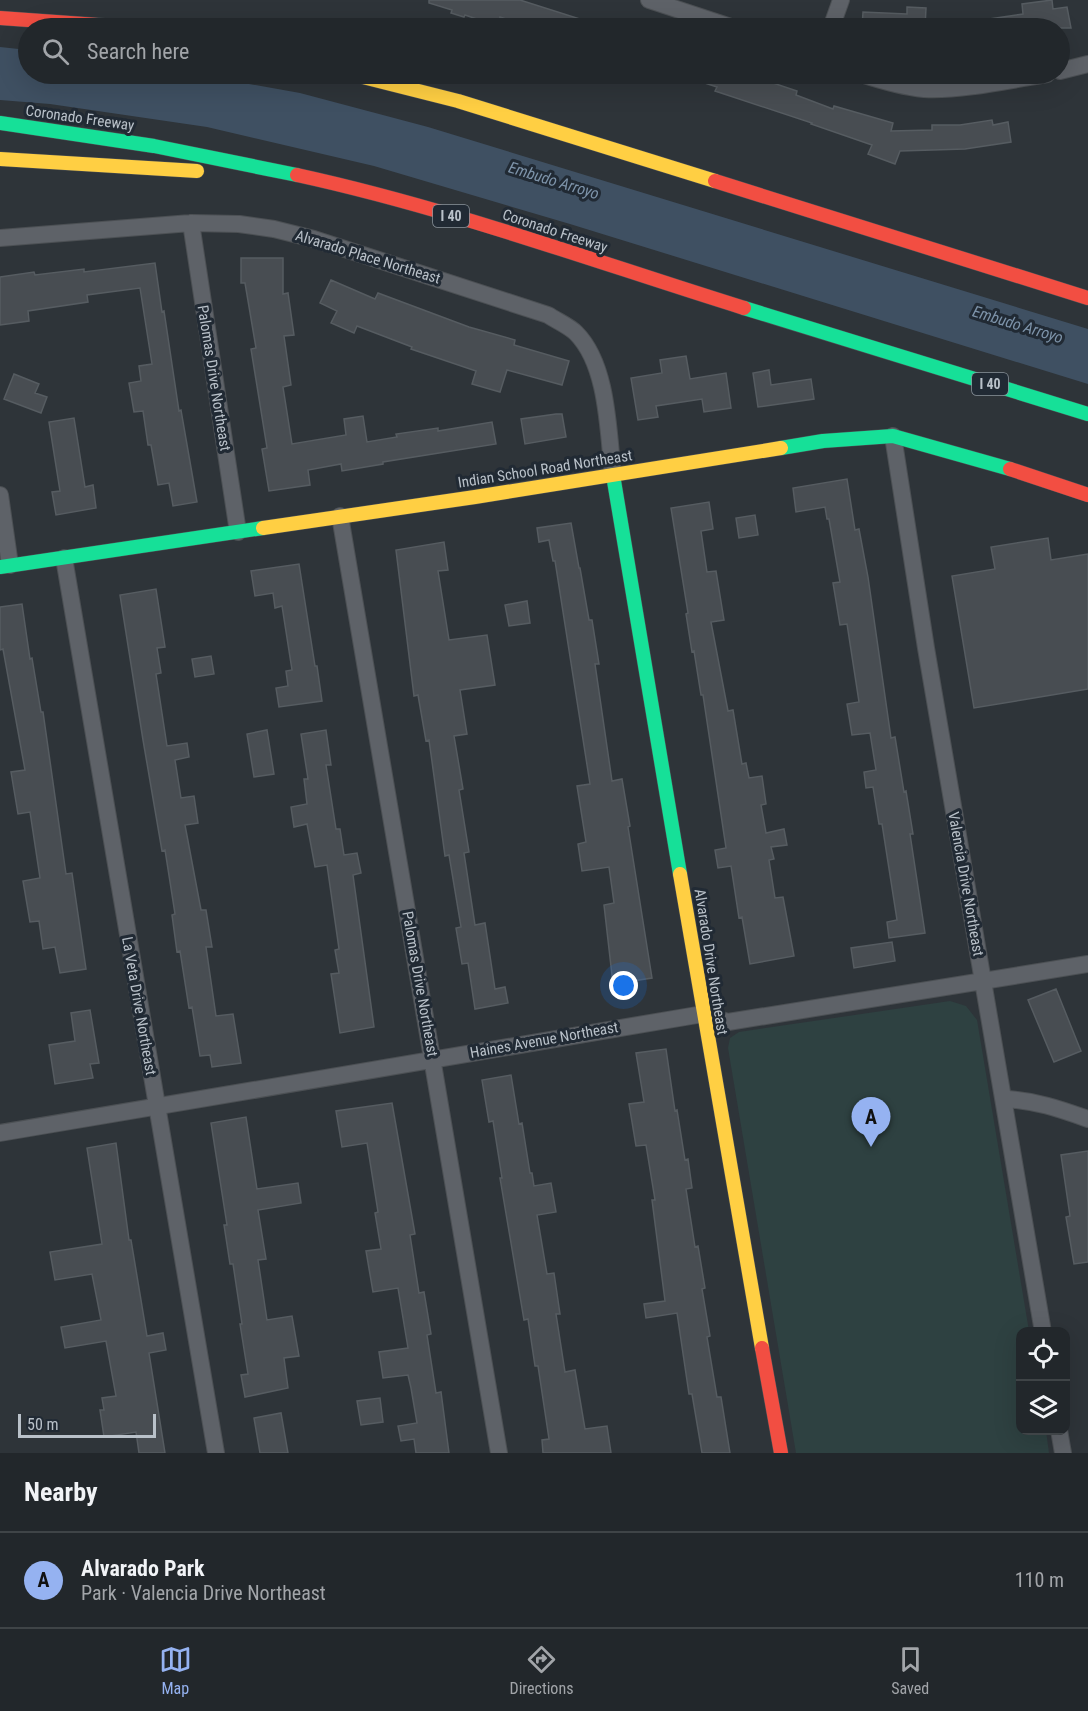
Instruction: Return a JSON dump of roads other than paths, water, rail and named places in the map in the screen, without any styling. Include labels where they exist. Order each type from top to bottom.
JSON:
[{"type":"main road","points":[[75,9],[106,18]]},
{"type":"main road","points":[[0,18],[18,19]]},
{"type":"main road","points":[[391,84],[458,101],[1088,298]]},
{"type":"main road","name":"Coronado Freeway","points":[[0,123],[177,150],[309,178],[471,221],[774,318],[1088,414]]},
{"type":"main road","points":[[0,159],[309,178]]},
{"type":"main road","name":"Indian School Road Northeast","points":[[5,566],[613,475],[823,441],[893,436],[980,459],[1088,495]]},
{"type":"main road","name":"Alvarado Drive Northeast","points":[[613,475],[703,1014],[781,1453]]},
{"type":"street","points":[[649,0],[704,18]]},
{"type":"street","points":[[835,18],[841,0]]},
{"type":"street","points":[[1070,68],[1088,64]]},
{"type":"street","points":[[892,84],[945,89],[979,84]]},
{"type":"street","name":"Alvarado Place Northeast","points":[[0,238],[191,223],[239,224],[314,238],[548,315],[575,331],[591,352],[600,379],[613,475]]},
{"type":"street","name":"Palomas Drive Northeast","points":[[191,223],[238,532]]},
{"type":"street","name":"Valencia Drive Northeast","points":[[893,436],[926,648],[1041,1327]]},
{"type":"street","points":[[0,495],[5,566]]},
{"type":"street","name":"Palomas Drive Northeast","points":[[340,516],[499,1453]]},
{"type":"street","name":"La Veta Drive Northeast","points":[[64,558],[216,1453]]},
{"type":"street","name":"Haines Avenue Northeast","points":[[0,1133],[703,1014],[728,1022],[1088,964]]},
{"type":"street","points":[[1004,1099],[1025,1100],[1048,1105],[1088,1119]]},
{"type":"street","points":[[1060,1435],[1063,1453]]},
{"type":"water","name":"Embudo Arroyo","points":[[0,47],[18,49],[18,84],[249,84],[300,93],[428,127],[1088,329],[1088,384],[374,166],[207,127],[50,104],[0,100]]},
{"type":"place","name":"Alvarado Park","points":[[871,1147]]}]
